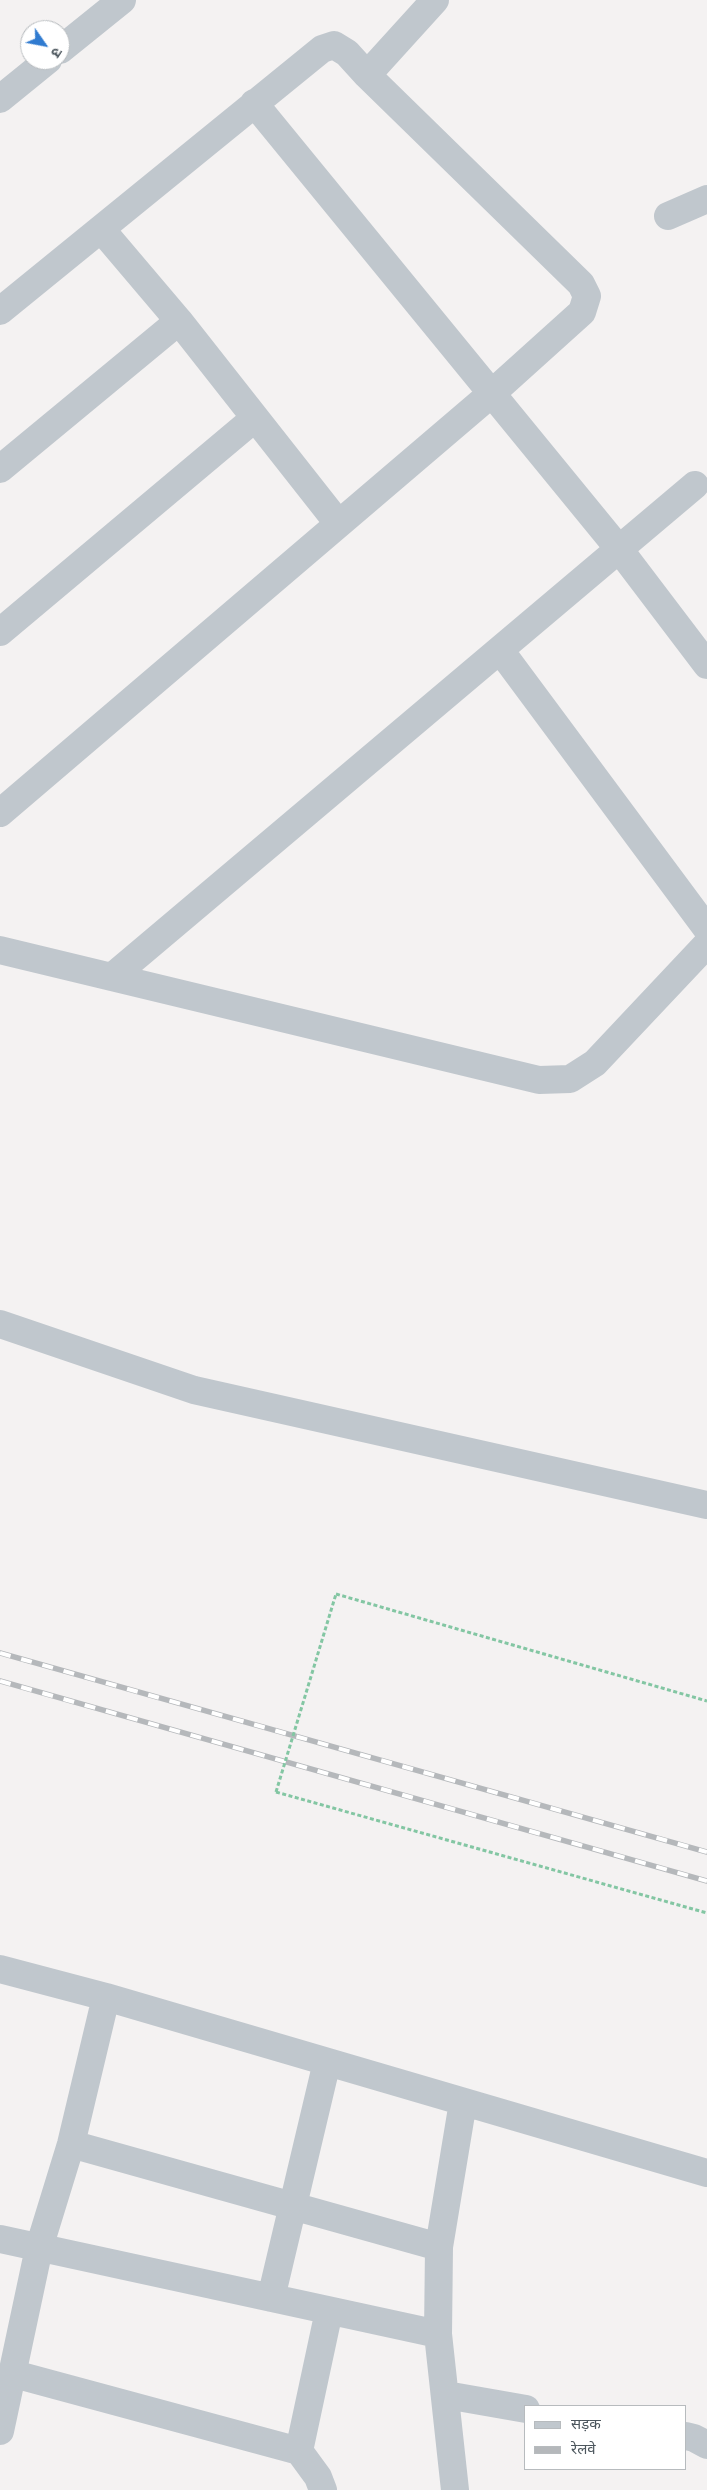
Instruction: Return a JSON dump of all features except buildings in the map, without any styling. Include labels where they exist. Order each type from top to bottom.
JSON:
[{"type":"street","points":[[70,42],[122,0]]},
{"type":"street","points":[[366,75],[435,0]]},
{"type":"street","points":[[0,311],[254,103],[322,49],[334,45],[347,52],[366,75],[581,284],[587,296],[582,312],[491,394],[0,813]]},
{"type":"street","points":[[0,99],[36,70]]},
{"type":"street","points":[[254,103],[619,549],[707,665]]},
{"type":"street","points":[[668,216],[707,199]]},
{"type":"street","points":[[100,229],[179,321],[338,523]]},
{"type":"street","points":[[0,469],[179,321]]},
{"type":"street","points":[[0,632],[255,418]]},
{"type":"street","points":[[112,977],[695,485]]},
{"type":"street","points":[[500,650],[707,929]]},
{"type":"street","points":[[0,950],[539,1080],[570,1079],[595,1063],[707,944]]},
{"type":"street","points":[[0,1324],[194,1390],[707,1505]]},
{"type":"street","points":[[0,1969],[106,1997],[707,2173]]},
{"type":"street","points":[[0,2430],[14,2374],[39,2248],[71,2144],[106,1997]]},
{"type":"street","points":[[271,2298],[327,2062]]},
{"type":"street","points":[[455,2490],[438,2334],[439,2247],[463,2102]]},
{"type":"street","points":[[71,2144],[439,2247]]},
{"type":"street","points":[[0,2238],[438,2334]]},
{"type":"street","points":[[299,2451],[329,2311]]},
{"type":"street","points":[[14,2374],[299,2451],[318,2477],[323,2490]]},
{"type":"street","points":[[446,2395],[524,2409]]},
{"type":"street","points":[[687,2436],[707,2445]]},
{"type":"path","points":[[707,1700],[336,1594],[276,1792],[707,1913]]},
{"type":"railway","points":[[0,1653],[707,1852]]},
{"type":"railway","points":[[0,1681],[707,1881]]}]
